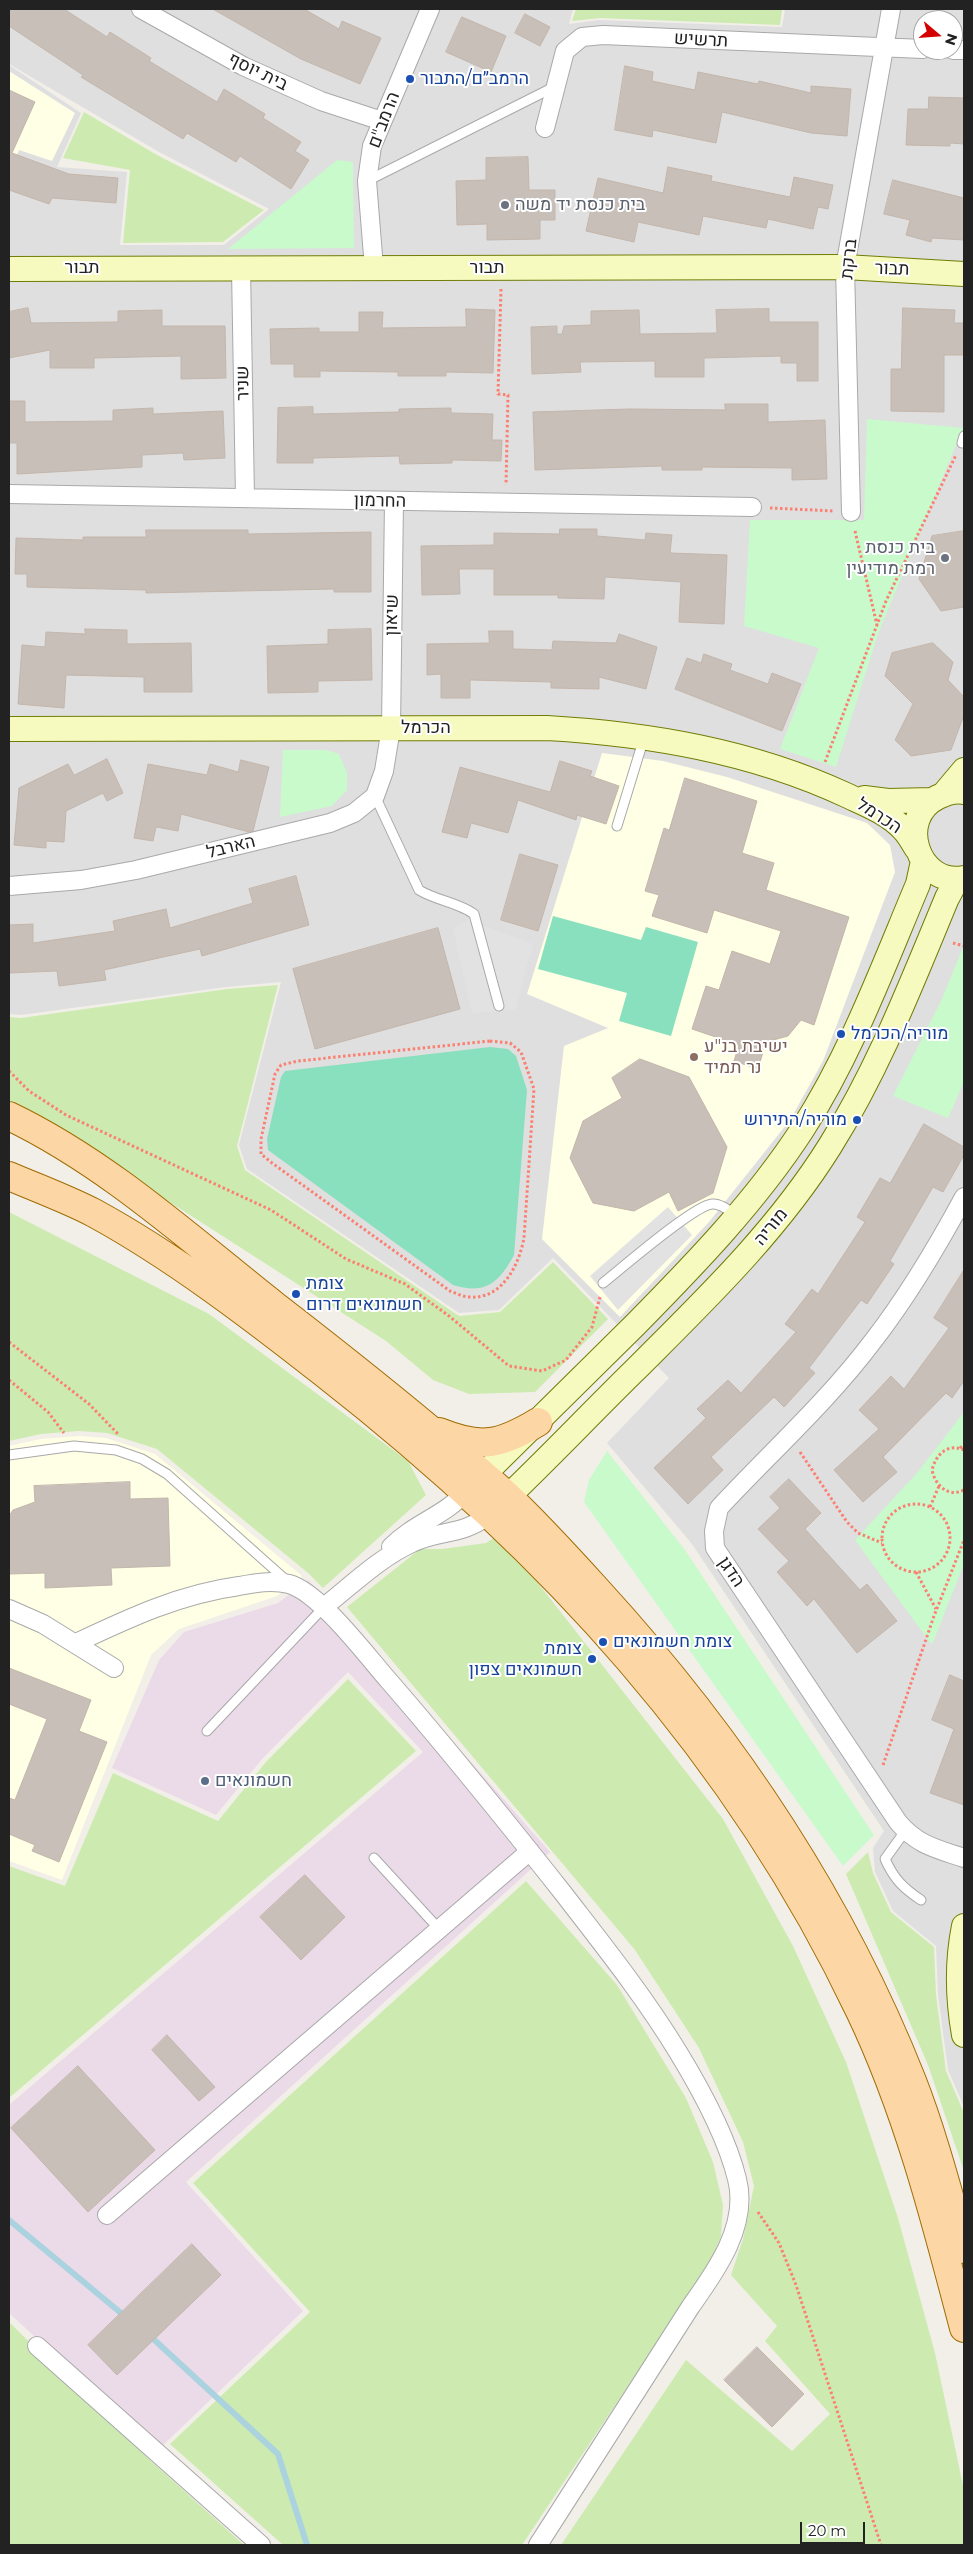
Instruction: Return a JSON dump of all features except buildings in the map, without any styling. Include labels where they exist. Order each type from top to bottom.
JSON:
[{"type":"main road","points":[[9,1116],[86,1158],[420,1422],[474,1484]]},
{"type":"main road","points":[[9,1176],[92,1212],[188,1274],[274,1334],[375,1413],[474,1484],[499,1506],[563,1553],[648,1646],[752,1783],[804,1865],[878,2003],[912,2083],[964,2249]]},
{"type":"main road","points":[[420,1422],[456,1439],[474,1443],[490,1443],[505,1440],[538,1422]]},
{"type":"main road","points":[[499,1506],[548,1570],[646,1677],[736,1794],[787,1876],[860,2011],[893,2090],[925,2186],[964,2328]]},
{"type":"street","name":"בית יוסף","points":[[141,9],[243,66],[321,101],[382,121]]},
{"type":"street","name":"הרמב\"ם","points":[[374,268],[367,181],[372,146],[430,9]]},
{"type":"street","name":"ברקת","points":[[851,512],[845,268],[891,9]]},
{"type":"street","name":"תרשיש","points":[[545,128],[565,51],[582,37],[603,35],[913,49]]},
{"type":"street","name":"שניר","points":[[241,268],[245,498]]},
{"type":"street","name":"תבור","points":[[9,269],[845,268],[964,274]]},
{"type":"street","name":"החרמון","points":[[9,494],[752,507]]},
{"type":"street","name":"שיאון","points":[[391,728],[394,501]]},
{"type":"street","points":[[375,796],[384,771],[391,728]]},
{"type":"street","name":"הכרמל","points":[[9,729],[546,728],[645,736],[743,757],[867,799],[888,801],[946,796]]},
{"type":"street","points":[[946,796],[964,770]]},
{"type":"street","name":"הכרמל","points":[[826,786],[892,819],[905,830],[932,871],[945,877],[964,879]]},
{"type":"street","name":"הארבל","points":[[9,886],[81,880],[136,870],[330,823],[354,813],[375,796]]},
{"type":"street","name":"מוריה","points":[[474,1484],[679,1280],[738,1217],[802,1130],[837,1070],[860,1021],[918,884],[920,855],[914,836],[916,823],[922,811],[946,796]]},
{"type":"street","name":"מוריה","points":[[499,1506],[708,1297],[768,1232],[793,1199],[829,1148],[866,1085],[890,1034],[947,898],[954,885],[964,879]]},
{"type":"street","name":"הדגן","points":[[964,1197],[916,1281],[873,1342],[844,1378],[719,1508],[714,1531],[715,1548],[875,1787],[906,1830],[912,1837],[931,1848],[964,1858]]},
{"type":"street","points":[[371,1570],[403,1536],[443,1513],[474,1484]]},
{"type":"street","points":[[324,1607],[371,1570],[412,1543],[471,1528],[499,1506]]},
{"type":"street","points":[[76,1643],[146,1610],[208,1590],[266,1582],[291,1584],[324,1607],[469,1773],[634,1984],[680,2054],[726,2145],[738,2181],[738,2212],[731,2242],[716,2272],[538,2545]]},
{"type":"street","points":[[9,1609],[43,1624],[114,1668]]},
{"type":"street","points":[[107,2215],[530,1851]]},
{"type":"street","points":[[964,1926],[960,1970],[961,2017],[964,2035]]},
{"type":"street","points":[[37,2346],[262,2545]]},
{"type":"lane","points":[[367,181],[556,86]]},
{"type":"lane","points":[[617,826],[645,736]]},
{"type":"lane","points":[[375,796],[419,890],[433,898],[464,907],[474,914],[499,1006]]},
{"type":"lane","points":[[604,1283],[679,1222],[711,1204],[719,1205],[738,1217]]},
{"type":"lane","points":[[9,1455],[74,1446],[116,1450],[142,1459],[166,1474],[291,1584]]},
{"type":"lane","points":[[207,1731],[324,1607]]},
{"type":"lane","points":[[906,1830],[885,1859],[893,1877],[903,1888],[921,1900]]},
{"type":"lane","points":[[374,1858],[439,1929]]},
{"type":"path","points":[[501,268],[498,394],[508,394],[506,503]]},
{"type":"path","points":[[826,786],[886,601],[963,439]]},
{"type":"path","points":[[752,507],[851,512],[877,625]]},
{"type":"path","points":[[490,1040],[510,1043],[521,1052],[534,1089],[524,1238],[520,1257],[510,1276],[491,1293],[469,1297],[450,1291],[261,1154],[261,1138],[275,1074],[281,1065],[308,1060],[490,1040]]},
{"type":"path","points":[[9,1071],[29,1091],[66,1115],[271,1210],[346,1259],[405,1284],[449,1316],[509,1366],[542,1371],[566,1360],[592,1326],[604,1283]]},
{"type":"path","points":[[9,1342],[89,1404],[142,1459]]},
{"type":"path","points":[[9,1380],[48,1412],[74,1446]]},
{"type":"path","points":[[788,1436],[847,1522],[858,1533],[882,1543]]},
{"type":"path","points":[[960,1448],[964,1445]]},
{"type":"path","points":[[964,1450],[950,1448],[937,1456],[932,1470],[939,1486],[953,1493],[964,1490]]},
{"type":"path","points":[[930,1507],[939,1486]]},
{"type":"path","points":[[919,1504],[930,1507],[940,1513],[947,1523],[950,1539],[948,1551],[941,1561],[928,1570],[916,1572],[905,1570],[894,1564],[886,1555],[882,1543],[882,1534],[886,1522],[893,1513],[907,1505],[919,1504]]},
{"type":"path","points":[[875,1787],[936,1609],[964,1540]]},
{"type":"path","points":[[916,1572],[936,1609]]},
{"type":"path","points":[[738,2181],[779,2243],[881,2545]]},
{"type":"shaded area","points":[[9,9],[573,9],[569,24],[599,20],[782,27],[785,9],[964,9],[964,2107],[948,2070],[938,1995],[936,1946],[893,1911],[875,1872],[873,1848],[884,1831],[692,1544],[607,1443],[669,1378],[553,1258],[499,1310],[459,1313],[247,1169],[239,1145],[281,982],[226,987],[21,1015],[9,1014],[9,65],[81,113],[57,167],[127,172],[120,245],[224,245],[269,209],[159,152],[9,64]]},
{"type":"shaded area","points":[[9,71],[75,113],[52,161],[19,150],[9,173]]},
{"type":"shaded area","name":"ישיבת בנ\"ע נר תמיד","points":[[602,753],[663,761],[727,777],[867,823],[890,845],[895,872],[823,1061],[790,1120],[709,1222],[620,1317],[542,1239],[564,1046],[608,1028],[527,994]]},
{"type":"shaded area","points":[[468,920],[533,944],[515,1010],[472,1013],[453,928]]},
{"type":"shaded area","points":[[668,1207],[692,1235],[618,1310],[590,1276]]},
{"type":"shaded area","points":[[79,1436],[106,1438],[155,1454],[302,1576],[277,1596],[179,1629],[151,1655],[62,1880],[9,1861],[9,1446],[41,1439]]},
{"type":"shaded area","points":[[308,1580],[341,1614],[550,1852],[186,2182],[303,2311],[158,2450],[9,2313],[9,2105],[423,1752],[348,1672],[262,1759],[216,1815],[112,1768],[159,1660],[184,1632],[278,1603]]},
{"type":"green space","points":[[576,9],[782,9],[780,25],[600,18],[572,21]]},
{"type":"green space","points":[[84,112],[157,155],[264,210],[223,242],[123,243],[130,170],[63,158]]},
{"type":"green space","points":[[337,160],[353,162],[354,248],[228,249]]},
{"type":"green space","points":[[867,419],[963,428],[878,634],[836,767],[780,749],[819,648],[744,626],[750,520],[864,520]]},
{"type":"green space","points":[[283,750],[326,750],[339,754],[347,773],[347,790],[332,806],[280,817]]},
{"type":"green space","points":[[553,916],[641,940],[646,927],[698,942],[671,1036],[619,1021],[627,993],[538,969]]},
{"type":"green space","points":[[964,945],[964,1082],[948,1118],[893,1096],[941,1001]]},
{"type":"green space","points":[[278,985],[237,1146],[245,1170],[459,1316],[500,1312],[553,1262],[608,1319],[535,1392],[469,1394],[433,1380],[386,1341],[98,1156],[9,1109],[9,1017],[21,1018],[227,989]]},
{"type":"green space","points":[[490,1047],[508,1049],[516,1056],[527,1090],[514,1255],[503,1273],[490,1284],[474,1288],[453,1285],[268,1150],[267,1139],[281,1077],[285,1071]]},
{"type":"green space","points":[[9,1212],[209,1314],[408,1461],[426,1495],[323,1588],[308,1573],[157,1449],[107,1433],[79,1431],[41,1434],[9,1441]]},
{"type":"green space","points":[[964,1412],[964,1564],[932,1645],[855,1540],[917,1473]]},
{"type":"green space","points":[[607,1451],[685,1550],[874,1835],[843,1866],[584,1502],[589,1480]]},
{"type":"green space","points":[[495,1537],[523,1564],[723,1819],[793,1946],[846,2062],[898,2218],[935,2353],[964,2490],[964,2545],[561,2545],[686,2360],[792,2451],[830,2414],[765,2341],[777,2326],[731,2275],[743,2239],[754,2186],[743,2142],[699,2048],[635,1950],[347,1607],[420,1549],[442,1549],[486,1543]]},
{"type":"green space","points":[[348,1679],[416,1751],[9,2098],[9,1866],[65,1886],[113,1773],[218,1821],[266,1762]]},
{"type":"green space","points":[[868,1852],[873,1873],[891,1912],[934,1947],[936,1995],[946,2071],[964,2113],[964,2171],[928,2065],[846,1874]]},
{"type":"green space","points":[[526,1881],[617,1985],[686,2098],[713,2162],[723,2205],[721,2236],[710,2263],[522,2545],[283,2545],[170,2444],[310,2312],[193,2183]]},
{"type":"green space","points":[[9,2322],[152,2462],[244,2545],[9,2545]]},
{"type":"waterway","points":[[9,2220],[127,2318]]},
{"type":"waterway","points":[[149,2335],[278,2454],[307,2545]]},
{"type":"place","name":"הרמב״ם/התבור","points":[[410,79]]},
{"type":"place","name":"בית כנסת יד משה","points":[[505,205]]},
{"type":"place","name":"בית כנסת רמת מודיעין","points":[[945,558]]},
{"type":"place","name":"מוריה/הכרמל","points":[[841,1034]]},
{"type":"place","name":"ישיבת בנ\"ע נר תמיד","points":[[694,1057]]},
{"type":"place","name":"מוריה/התירוש","points":[[857,1120]]},
{"type":"place","name":"צומת חשמונאים דרום","points":[[296,1294]]},
{"type":"place","name":"צומת חשמונאים","points":[[603,1642]]},
{"type":"place","name":"צומת חשמונאים צפון","points":[[592,1659]]},
{"type":"place","name":"חשמונאים","points":[[205,1781]]}]
